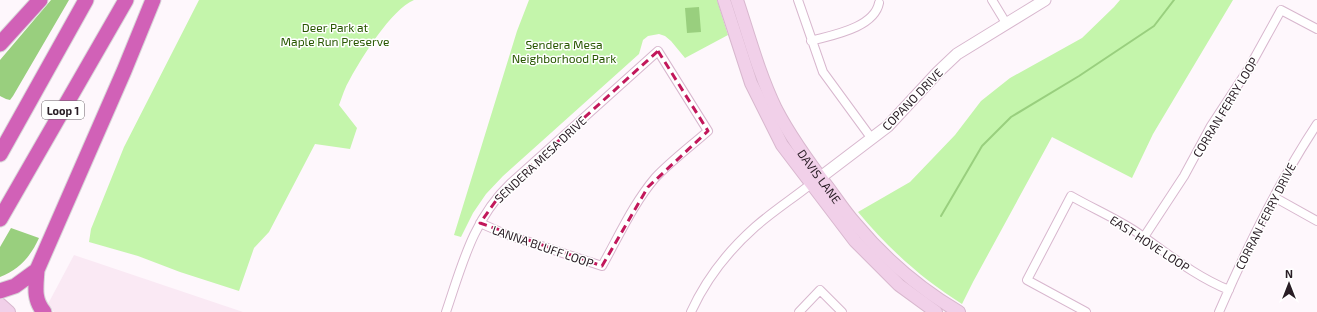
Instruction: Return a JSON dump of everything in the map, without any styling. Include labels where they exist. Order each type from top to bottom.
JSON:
[{"type":"highway","points":[[0,44],[40,0]]},
{"type":"highway","name":"Loop 1","points":[[0,154],[86,0]]},
{"type":"highway","name":"Loop 1","points":[[0,219],[126,0]]},
{"type":"highway","points":[[44,312],[38,305],[35,294],[37,270],[122,78],[153,0]]},
{"type":"highway","points":[[0,291],[14,286],[37,270]]},
{"type":"main road","name":"DAVIS LANE","points":[[724,0],[751,83],[758,100],[782,145],[884,254],[903,272],[931,294],[958,312]]},
{"type":"main road","name":"DAVIS LANE","points":[[737,0],[761,72],[776,109],[815,181],[846,230],[874,261],[899,285],[936,312]]},
{"type":"main road","points":[[0,304],[9,312]]},
{"type":"street","points":[[798,0],[819,65],[825,76],[872,139]]},
{"type":"street","points":[[992,0],[1006,23]]},
{"type":"street","name":"COPANO DRIVE","points":[[691,312],[711,275],[731,251],[755,227],[872,139],[896,119],[950,59],[1045,0]]},
{"type":"street","points":[[811,41],[845,31],[864,23],[875,14],[879,3]]},
{"type":"street","name":"CORRAN FERRY LOOP","points":[[1144,237],[1181,181],[1211,126],[1249,68],[1281,10],[1317,29]]},
{"type":"street","name":"LANNA BLUFF LOOP","points":[[480,223],[505,234],[602,266],[633,209],[648,187],[656,177],[708,131],[658,51]]},
{"type":"street","name":"SENDERA MESA DRIVE","points":[[446,312],[467,251],[488,209],[503,191],[658,51]]},
{"type":"street","name":"CORRAN FERRY DRIVE","points":[[1220,312],[1250,243],[1298,153],[1317,124]]},
{"type":"street","name":"EAST HOVE LOOP","points":[[1086,312],[1027,280],[1071,196],[1144,237],[1172,258],[1200,276],[1229,290]]},
{"type":"street","points":[[1274,197],[1317,221]]},
{"type":"street","points":[[799,312],[820,290],[842,312]]},
{"type":"highlighted area","points":[[658,51],[708,131],[648,187],[602,266],[480,223],[503,191]]},
{"type":"shaded area","points":[[51,0],[69,0],[13,96],[10,100],[6,99],[0,96],[0,60]]},
{"type":"shaded area","points":[[699,7],[701,32],[687,33],[685,8]]},
{"type":"shaded area","points":[[11,228],[39,238],[24,262],[0,277],[0,247]]},
{"type":"shaded area","points":[[74,255],[243,312],[54,312],[48,304]]},
{"type":"green space","name":"Deer Park at Maple Run Preserve","points":[[199,0],[414,0],[405,5],[396,13],[378,35],[348,82],[339,105],[357,128],[350,149],[315,144],[269,232],[254,248],[239,291],[180,272],[138,256],[89,242],[91,229],[124,147]]},
{"type":"green space","name":"Sendera Mesa Neighborhood Park","points":[[529,0],[717,0],[728,35],[685,58],[665,36],[659,34],[648,36],[643,40],[639,54],[503,176],[486,194],[473,213],[461,237],[454,235],[517,31]]},
{"type":"green space","points":[[1120,0],[1233,0],[1153,134],[1132,178],[1052,137],[962,304],[920,274],[894,251],[858,212],[910,182],[955,135],[981,101],[1010,78],[1082,38]]},
{"type":"waterway","points":[[941,216],[982,146],[1011,117],[1079,76],[1154,26],[1174,0]]}]
